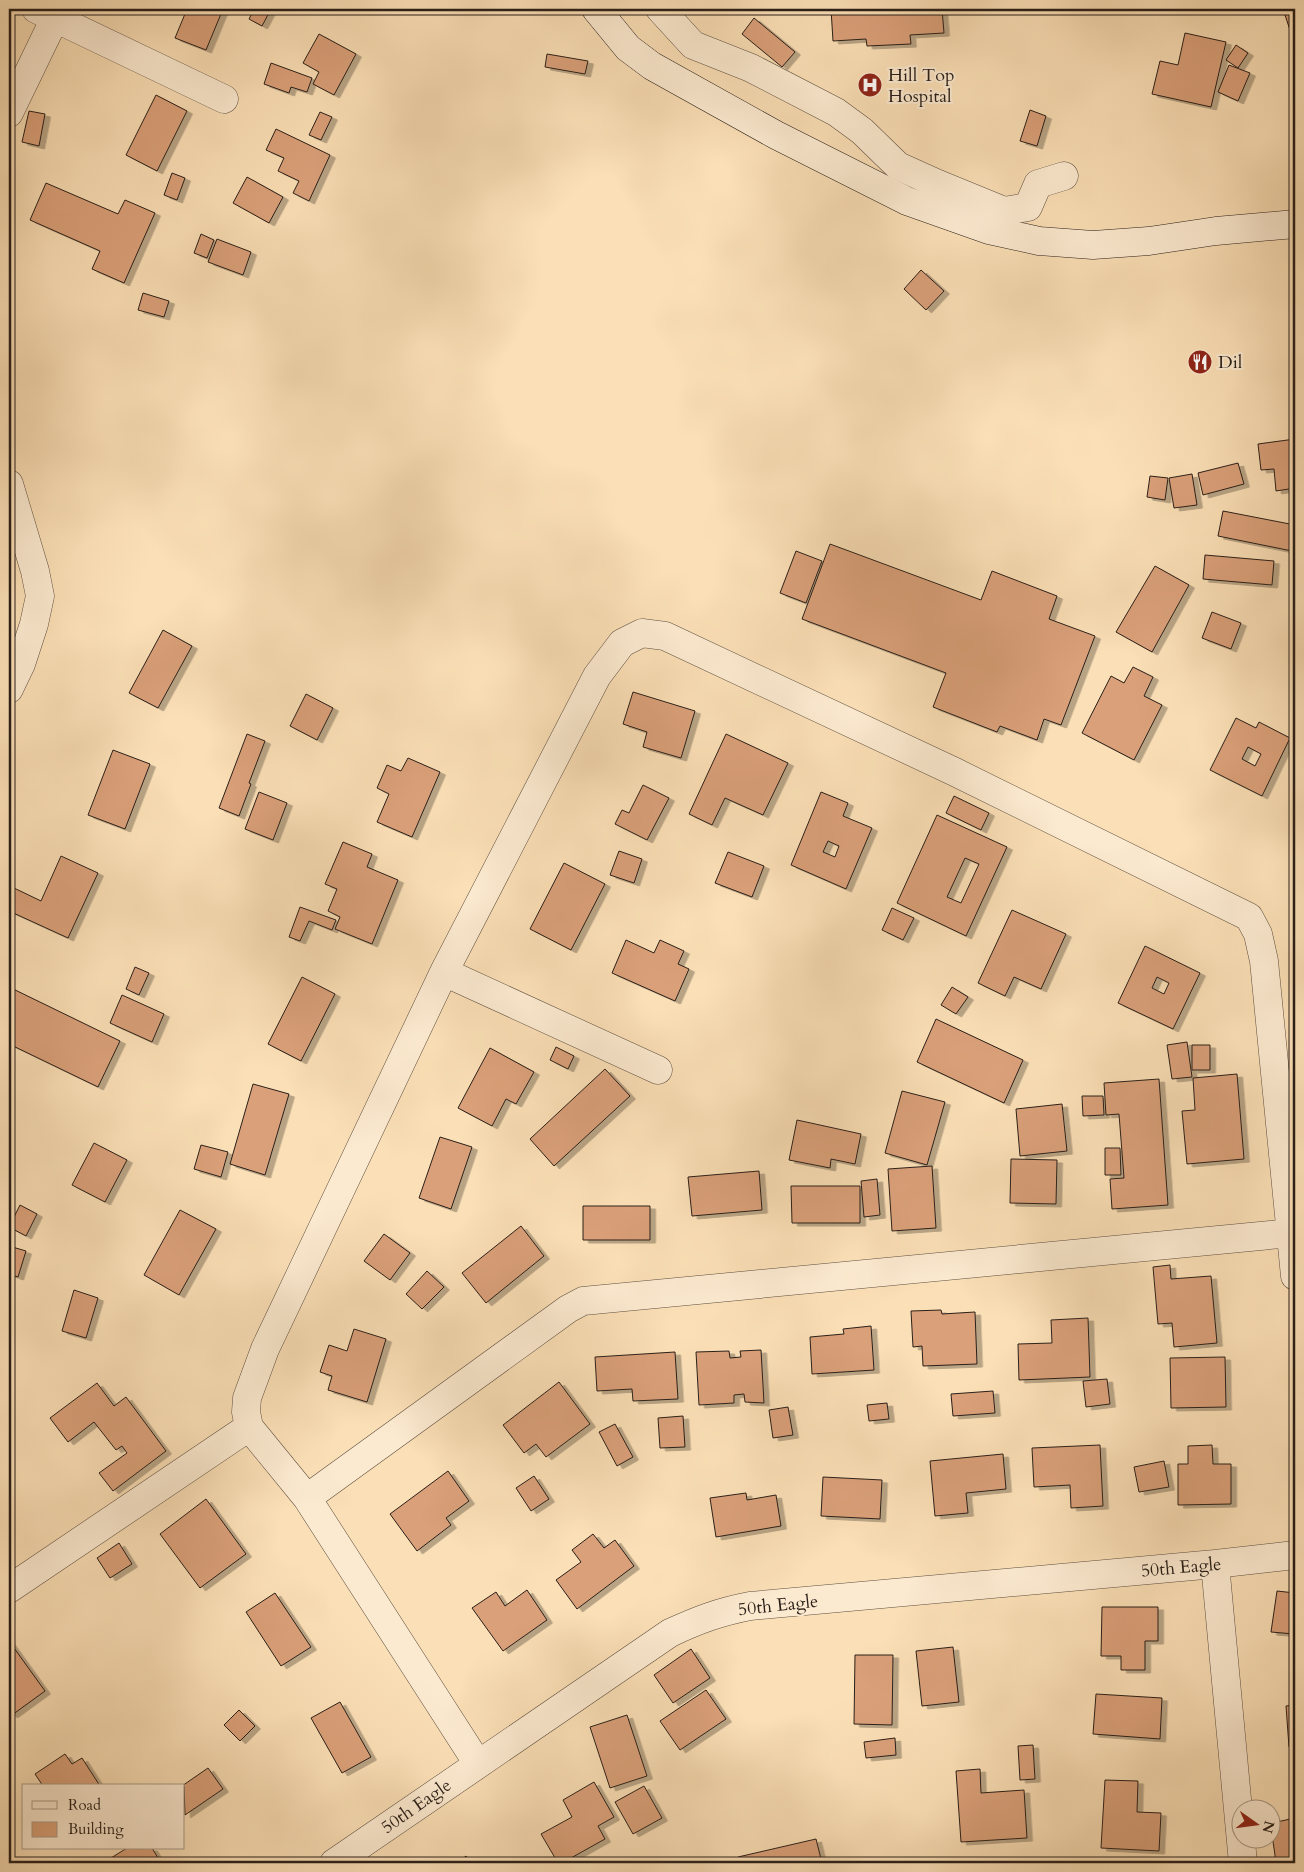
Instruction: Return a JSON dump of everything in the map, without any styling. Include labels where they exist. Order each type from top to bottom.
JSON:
[{"type":"street","points":[[596,9],[628,48],[652,66],[776,135],[907,201],[989,230],[1039,241],[1093,245],[1149,242],[1216,231],[1295,224]]},
{"type":"street","points":[[660,9],[693,45],[750,68],[836,112],[862,131],[898,166],[938,184],[1004,211],[1028,207],[1038,184],[1064,176]]},
{"type":"street","points":[[9,113],[45,14],[224,99]]},
{"type":"street","points":[[9,484],[35,571],[40,596],[32,632],[21,664],[9,689]]},
{"type":"street","points":[[478,1764],[307,1498],[249,1427],[246,1412],[247,1398],[258,1367],[444,972],[597,676],[622,643],[642,633],[665,636],[955,772],[1249,918],[1258,934],[1264,961],[1295,1276]]},
{"type":"street","points":[[444,972],[658,1070]]},
{"type":"street","points":[[307,1498],[568,1309],[583,1301],[1291,1233]]},
{"type":"street","points":[[9,1589],[249,1427]]},
{"type":"street","name":"50th Eagle","points":[[334,1863],[670,1633],[703,1618],[750,1606],[1216,1564],[1295,1555]]},
{"type":"street","points":[[1216,1564],[1243,1863]]},
{"type":"building","points":[[187,9],[223,9],[206,50],[175,38]]},
{"type":"building","points":[[254,9],[271,9],[262,26],[249,19]]},
{"type":"building","points":[[831,9],[942,9],[944,33],[910,35],[911,44],[867,46],[866,39],[833,41]]},
{"type":"building","points":[[1283,9],[1295,9],[1295,32],[1291,33]]},
{"type":"building","points":[[754,18],[795,52],[782,67],[742,34]]},
{"type":"building","points":[[1185,33],[1226,42],[1211,107],[1152,94],[1160,61],[1178,65]]},
{"type":"building","points":[[319,34],[356,54],[334,95],[313,84],[319,72],[303,63]]},
{"type":"building","points":[[1236,45],[1248,53],[1238,68],[1226,60]]},
{"type":"building","points":[[547,54],[588,61],[585,74],[545,67]]},
{"type":"building","points":[[271,63],[312,78],[307,92],[291,87],[289,93],[264,84]]},
{"type":"building","points":[[1229,65],[1250,73],[1238,101],[1218,92]]},
{"type":"building","points":[[156,95],[187,111],[157,171],[126,155]]},
{"type":"building","points":[[1030,110],[1046,116],[1037,146],[1020,141]]},
{"type":"building","points":[[29,111],[45,114],[39,146],[22,142]]},
{"type":"building","points":[[320,112],[332,117],[321,140],[309,135]]},
{"type":"building","points":[[276,129],[330,155],[309,201],[293,193],[299,181],[278,171],[284,158],[266,150]]},
{"type":"building","points":[[172,173],[185,178],[177,200],[164,195]]},
{"type":"building","points":[[247,177],[283,197],[269,223],[233,203]]},
{"type":"building","points":[[46,183],[118,214],[125,200],[155,213],[124,283],[92,269],[100,251],[30,220]]},
{"type":"building","points":[[201,234],[214,240],[207,258],[194,253]]},
{"type":"building","points":[[217,239],[251,252],[243,275],[208,262]]},
{"type":"building","points":[[921,270],[944,291],[926,310],[904,289]]},
{"type":"building","points":[[143,293],[169,301],[164,317],[138,310]]},
{"type":"building","points":[[1295,439],[1295,488],[1276,491],[1274,469],[1261,470],[1258,444]]},
{"type":"building","points":[[1238,463],[1244,484],[1203,495],[1198,473]]},
{"type":"building","points":[[1192,474],[1197,505],[1174,508],[1169,478]]},
{"type":"building","points":[[1150,476],[1168,478],[1165,500],[1147,497]]},
{"type":"building","points":[[1223,511],[1295,525],[1292,551],[1218,536]]},
{"type":"building","points":[[830,544],[981,600],[992,571],[1057,596],[1049,619],[1095,636],[1061,725],[1044,719],[1037,740],[1000,726],[997,732],[933,707],[946,673],[802,619]]},
{"type":"building","points":[[796,551],[822,561],[806,603],[780,593]]},
{"type":"building","points":[[1205,555],[1274,561],[1272,585],[1203,579]]},
{"type":"building","points":[[1155,566],[1189,585],[1152,652],[1116,632]]},
{"type":"building","points":[[1212,612],[1241,623],[1231,649],[1202,638]]},
{"type":"building","points":[[1295,618],[1295,634],[1292,633]]},
{"type":"building","points":[[163,630],[192,646],[158,708],[129,693]]},
{"type":"building","points":[[1133,667],[1153,677],[1144,696],[1162,705],[1134,760],[1082,733],[1111,676],[1124,683]]},
{"type":"building","points":[[633,692],[695,711],[681,758],[643,747],[647,732],[623,724]]},
{"type":"building","points":[[306,694],[333,708],[317,740],[290,726]]},
{"type":"building","points":[[1236,718],[1256,728],[1259,722],[1290,738],[1262,796],[1210,770]],"holes":[[[1248,747],[1261,754],[1255,766],[1242,759]]]},
{"type":"building","points":[[247,734],[265,741],[239,816],[219,808]]},
{"type":"building","points":[[726,734],[788,763],[763,815],[725,798],[712,825],[689,814]]},
{"type":"building","points":[[113,750],[150,764],[125,829],[88,815]]},
{"type":"building","points":[[408,758],[440,772],[412,837],[377,822],[389,794],[377,788],[387,765],[401,771]]},
{"type":"building","points":[[643,785],[669,798],[647,840],[615,824],[622,810],[629,813]]},
{"type":"building","points":[[259,792],[287,803],[273,840],[245,829]]},
{"type":"building","points":[[821,792],[848,803],[843,816],[872,828],[846,889],[791,865]],"holes":[[[828,841],[839,846],[835,857],[823,852]]]},
{"type":"building","points":[[954,796],[989,813],[981,830],[946,813]]},
{"type":"building","points":[[937,815],[1007,847],[966,936],[897,903]],"holes":[[[965,858],[979,864],[961,903],[947,897]]]},
{"type":"building","points":[[343,842],[372,854],[367,867],[398,880],[372,944],[335,929],[340,917],[328,911],[337,889],[325,884]]},
{"type":"building","points":[[619,851],[642,859],[634,883],[610,875]]},
{"type":"building","points":[[728,852],[764,866],[752,897],[715,883]]},
{"type":"building","points":[[61,856],[98,873],[68,938],[9,911],[9,900],[14,888],[41,901]]},
{"type":"building","points":[[564,863],[605,884],[571,950],[530,929]]},
{"type":"building","points":[[300,907],[336,920],[332,930],[309,921],[300,941],[289,937]]},
{"type":"building","points":[[892,908],[914,918],[903,940],[882,930]]},
{"type":"building","points":[[1012,910],[1066,934],[1041,989],[1014,977],[1005,996],[978,983]]},
{"type":"building","points":[[626,940],[654,953],[660,940],[684,951],[678,964],[689,969],[675,1001],[612,973]]},
{"type":"building","points":[[1145,946],[1200,973],[1173,1029],[1118,1003]],"holes":[[[1157,977],[1169,983],[1164,994],[1152,988]]]},
{"type":"building","points":[[135,967],[149,973],[139,995],[126,989]]},
{"type":"building","points":[[302,977],[335,994],[301,1061],[268,1044]]},
{"type":"building","points":[[9,987],[120,1041],[98,1087],[9,1044]]},
{"type":"building","points":[[952,987],[968,997],[956,1014],[941,1005]]},
{"type":"building","points":[[122,995],[164,1014],[152,1042],[110,1023]]},
{"type":"building","points":[[936,1019],[1023,1060],[1004,1103],[917,1062]]},
{"type":"building","points":[[1187,1042],[1192,1077],[1172,1079],[1167,1045]]},
{"type":"building","points":[[1192,1045],[1210,1045],[1210,1070],[1192,1070]]},
{"type":"building","points":[[556,1047],[574,1056],[568,1069],[550,1060]]},
{"type":"building","points":[[490,1048],[534,1072],[516,1104],[506,1099],[492,1126],[458,1108]]},
{"type":"building","points":[[605,1069],[630,1096],[554,1166],[530,1139]]},
{"type":"building","points":[[1237,1074],[1244,1159],[1187,1164],[1182,1111],[1195,1110],[1193,1078]]},
{"type":"building","points":[[1159,1079],[1168,1205],[1112,1209],[1110,1179],[1124,1178],[1119,1114],[1106,1115],[1104,1083]]},
{"type":"building","points":[[253,1084],[289,1094],[265,1175],[230,1164]]},
{"type":"building","points":[[902,1091],[945,1102],[927,1165],[885,1153]]},
{"type":"building","points":[[1082,1096],[1103,1096],[1104,1115],[1083,1116]]},
{"type":"building","points":[[1062,1104],[1067,1151],[1020,1156],[1016,1109]]},
{"type":"building","points":[[797,1120],[861,1134],[855,1164],[831,1159],[830,1168],[789,1160]]},
{"type":"building","points":[[440,1137],[472,1147],[451,1209],[419,1198]]},
{"type":"building","points":[[94,1143],[127,1160],[105,1202],[72,1185]]},
{"type":"building","points":[[201,1145],[228,1152],[221,1177],[194,1169]]},
{"type":"building","points":[[1105,1148],[1120,1148],[1121,1175],[1105,1175]]},
{"type":"building","points":[[1011,1159],[1057,1160],[1056,1204],[1010,1203]]},
{"type":"building","points":[[932,1166],[936,1228],[892,1231],[888,1169]]},
{"type":"building","points":[[759,1171],[762,1210],[692,1216],[688,1177]]},
{"type":"building","points":[[877,1179],[880,1215],[864,1217],[861,1181]]},
{"type":"building","points":[[791,1186],[860,1186],[860,1223],[792,1223]]},
{"type":"building","points":[[20,1205],[37,1214],[26,1236],[9,1227]]},
{"type":"building","points":[[583,1206],[650,1206],[650,1240],[583,1240]]},
{"type":"building","points":[[180,1210],[216,1229],[179,1295],[144,1275]]},
{"type":"building","points":[[521,1226],[544,1256],[486,1303],[462,1273]]},
{"type":"building","points":[[384,1234],[410,1253],[390,1280],[364,1261]]},
{"type":"building","points":[[9,1246],[26,1251],[18,1277],[9,1274]]},
{"type":"building","points":[[1170,1265],[1171,1279],[1211,1276],[1217,1343],[1174,1347],[1172,1323],[1158,1324],[1153,1267]]},
{"type":"building","points":[[427,1271],[444,1287],[422,1309],[406,1294]]},
{"type":"building","points":[[74,1290],[98,1298],[86,1338],[62,1331]]},
{"type":"building","points":[[941,1310],[942,1314],[975,1312],[977,1364],[923,1366],[922,1346],[913,1347],[911,1311]]},
{"type":"building","points":[[1088,1318],[1090,1377],[1019,1380],[1018,1344],[1052,1343],[1051,1320]]},
{"type":"building","points":[[871,1326],[874,1370],[812,1374],[810,1337],[844,1334],[843,1329]]},
{"type":"building","points":[[354,1329],[386,1339],[367,1402],[328,1390],[332,1376],[320,1372],[329,1345],[347,1351]]},
{"type":"building","points":[[761,1350],[764,1403],[745,1402],[744,1394],[734,1395],[734,1403],[699,1405],[696,1352],[729,1351],[730,1358],[741,1357],[740,1351]]},
{"type":"building","points":[[675,1352],[678,1399],[633,1401],[632,1389],[597,1391],[595,1357]]},
{"type":"building","points":[[1225,1357],[1226,1407],[1171,1408],[1170,1358]]},
{"type":"building","points":[[1107,1379],[1110,1404],[1086,1407],[1083,1381]]},
{"type":"building","points":[[559,1382],[590,1424],[546,1457],[536,1444],[524,1453],[503,1425]]},
{"type":"building","points":[[97,1383],[114,1406],[126,1397],[166,1451],[113,1491],[99,1473],[127,1453],[122,1446],[116,1450],[94,1422],[68,1442],[50,1418]]},
{"type":"building","points":[[993,1391],[995,1413],[953,1416],[951,1394]]},
{"type":"building","points":[[887,1403],[889,1419],[869,1421],[867,1405]]},
{"type":"building","points":[[788,1407],[793,1435],[773,1438],[769,1410]]},
{"type":"building","points":[[683,1416],[685,1447],[660,1448],[658,1418]]},
{"type":"building","points":[[615,1424],[633,1457],[617,1466],[599,1432]]},
{"type":"building","points":[[1100,1445],[1103,1506],[1071,1508],[1070,1485],[1034,1487],[1032,1448]]},
{"type":"building","points":[[1212,1445],[1213,1464],[1231,1464],[1231,1504],[1178,1505],[1178,1464],[1188,1464],[1188,1446]]},
{"type":"building","points":[[1003,1454],[1006,1489],[966,1493],[968,1513],[935,1516],[930,1461]]},
{"type":"building","points":[[1164,1461],[1169,1487],[1139,1492],[1134,1467]]},
{"type":"building","points":[[448,1471],[469,1501],[446,1518],[451,1525],[417,1551],[390,1514]]},
{"type":"building","points":[[534,1476],[549,1499],[531,1511],[516,1488]]},
{"type":"building","points":[[823,1477],[882,1480],[880,1519],[821,1516]]},
{"type":"building","points":[[746,1493],[747,1500],[776,1495],[781,1526],[716,1537],[710,1498]]},
{"type":"building","points":[[206,1499],[246,1554],[200,1588],[160,1534]]},
{"type":"building","points":[[593,1534],[604,1548],[615,1540],[634,1566],[577,1609],[556,1580],[581,1562],[572,1550]]},
{"type":"building","points":[[119,1543],[132,1564],[110,1578],[97,1558]]},
{"type":"building","points":[[527,1590],[547,1620],[503,1651],[472,1608],[496,1592],[505,1606]]},
{"type":"building","points":[[1277,1591],[1295,1593],[1295,1654],[1291,1654],[1294,1634],[1271,1632]]},
{"type":"building","points":[[275,1593],[311,1647],[281,1666],[246,1612]]},
{"type":"building","points":[[1102,1607],[1158,1607],[1158,1641],[1145,1641],[1145,1670],[1121,1670],[1121,1656],[1101,1656]]},
{"type":"building","points":[[9,1641],[45,1691],[12,1715],[9,1712]]},
{"type":"building","points":[[953,1647],[959,1702],[922,1706],[916,1651]]},
{"type":"building","points":[[691,1649],[710,1678],[673,1703],[654,1675]]},
{"type":"building","points":[[855,1655],[893,1655],[892,1725],[854,1724]]},
{"type":"building","points":[[706,1690],[726,1719],[680,1750],[660,1721]]},
{"type":"building","points":[[1096,1694],[1162,1698],[1160,1739],[1093,1734]]},
{"type":"building","points":[[340,1702],[371,1757],[342,1773],[311,1718]]},
{"type":"building","points":[[1295,1705],[1295,1746],[1289,1747],[1286,1706]]},
{"type":"building","points":[[239,1710],[255,1726],[240,1741],[224,1725]]},
{"type":"building","points":[[627,1715],[647,1776],[610,1788],[590,1727]]},
{"type":"building","points":[[895,1738],[896,1755],[866,1758],[864,1742]]},
{"type":"building","points":[[1033,1745],[1035,1779],[1020,1780],[1018,1746]]},
{"type":"building","points":[[65,1754],[72,1764],[82,1758],[99,1784],[42,1784],[35,1774]]},
{"type":"building","points":[[208,1768],[223,1789],[185,1815],[185,1784]]},
{"type":"building","points":[[980,1769],[981,1793],[1024,1790],[1027,1838],[961,1842],[956,1771]]},
{"type":"building","points":[[1105,1780],[1138,1781],[1137,1812],[1161,1813],[1159,1851],[1101,1848]]},
{"type":"building","points":[[594,1782],[614,1817],[598,1826],[605,1839],[562,1863],[558,1863],[541,1834],[572,1817],[563,1800]]},
{"type":"building","points":[[644,1786],[662,1818],[633,1834],[615,1802]]},
{"type":"building","points":[[1295,1818],[1295,1863],[1275,1863],[1274,1850],[1282,1850],[1282,1821]]},
{"type":"building","points":[[816,1839],[822,1863],[740,1863],[738,1857]]},
{"type":"building","points":[[124,1850],[153,1850],[161,1863],[114,1863],[111,1858]]},
{"type":"building","points":[[466,1856],[472,1863],[457,1863]]},
{"type":"place","name":"Hill Top Hospital","points":[[870,85]]},
{"type":"place","name":"Dil","points":[[1200,362]]}]
